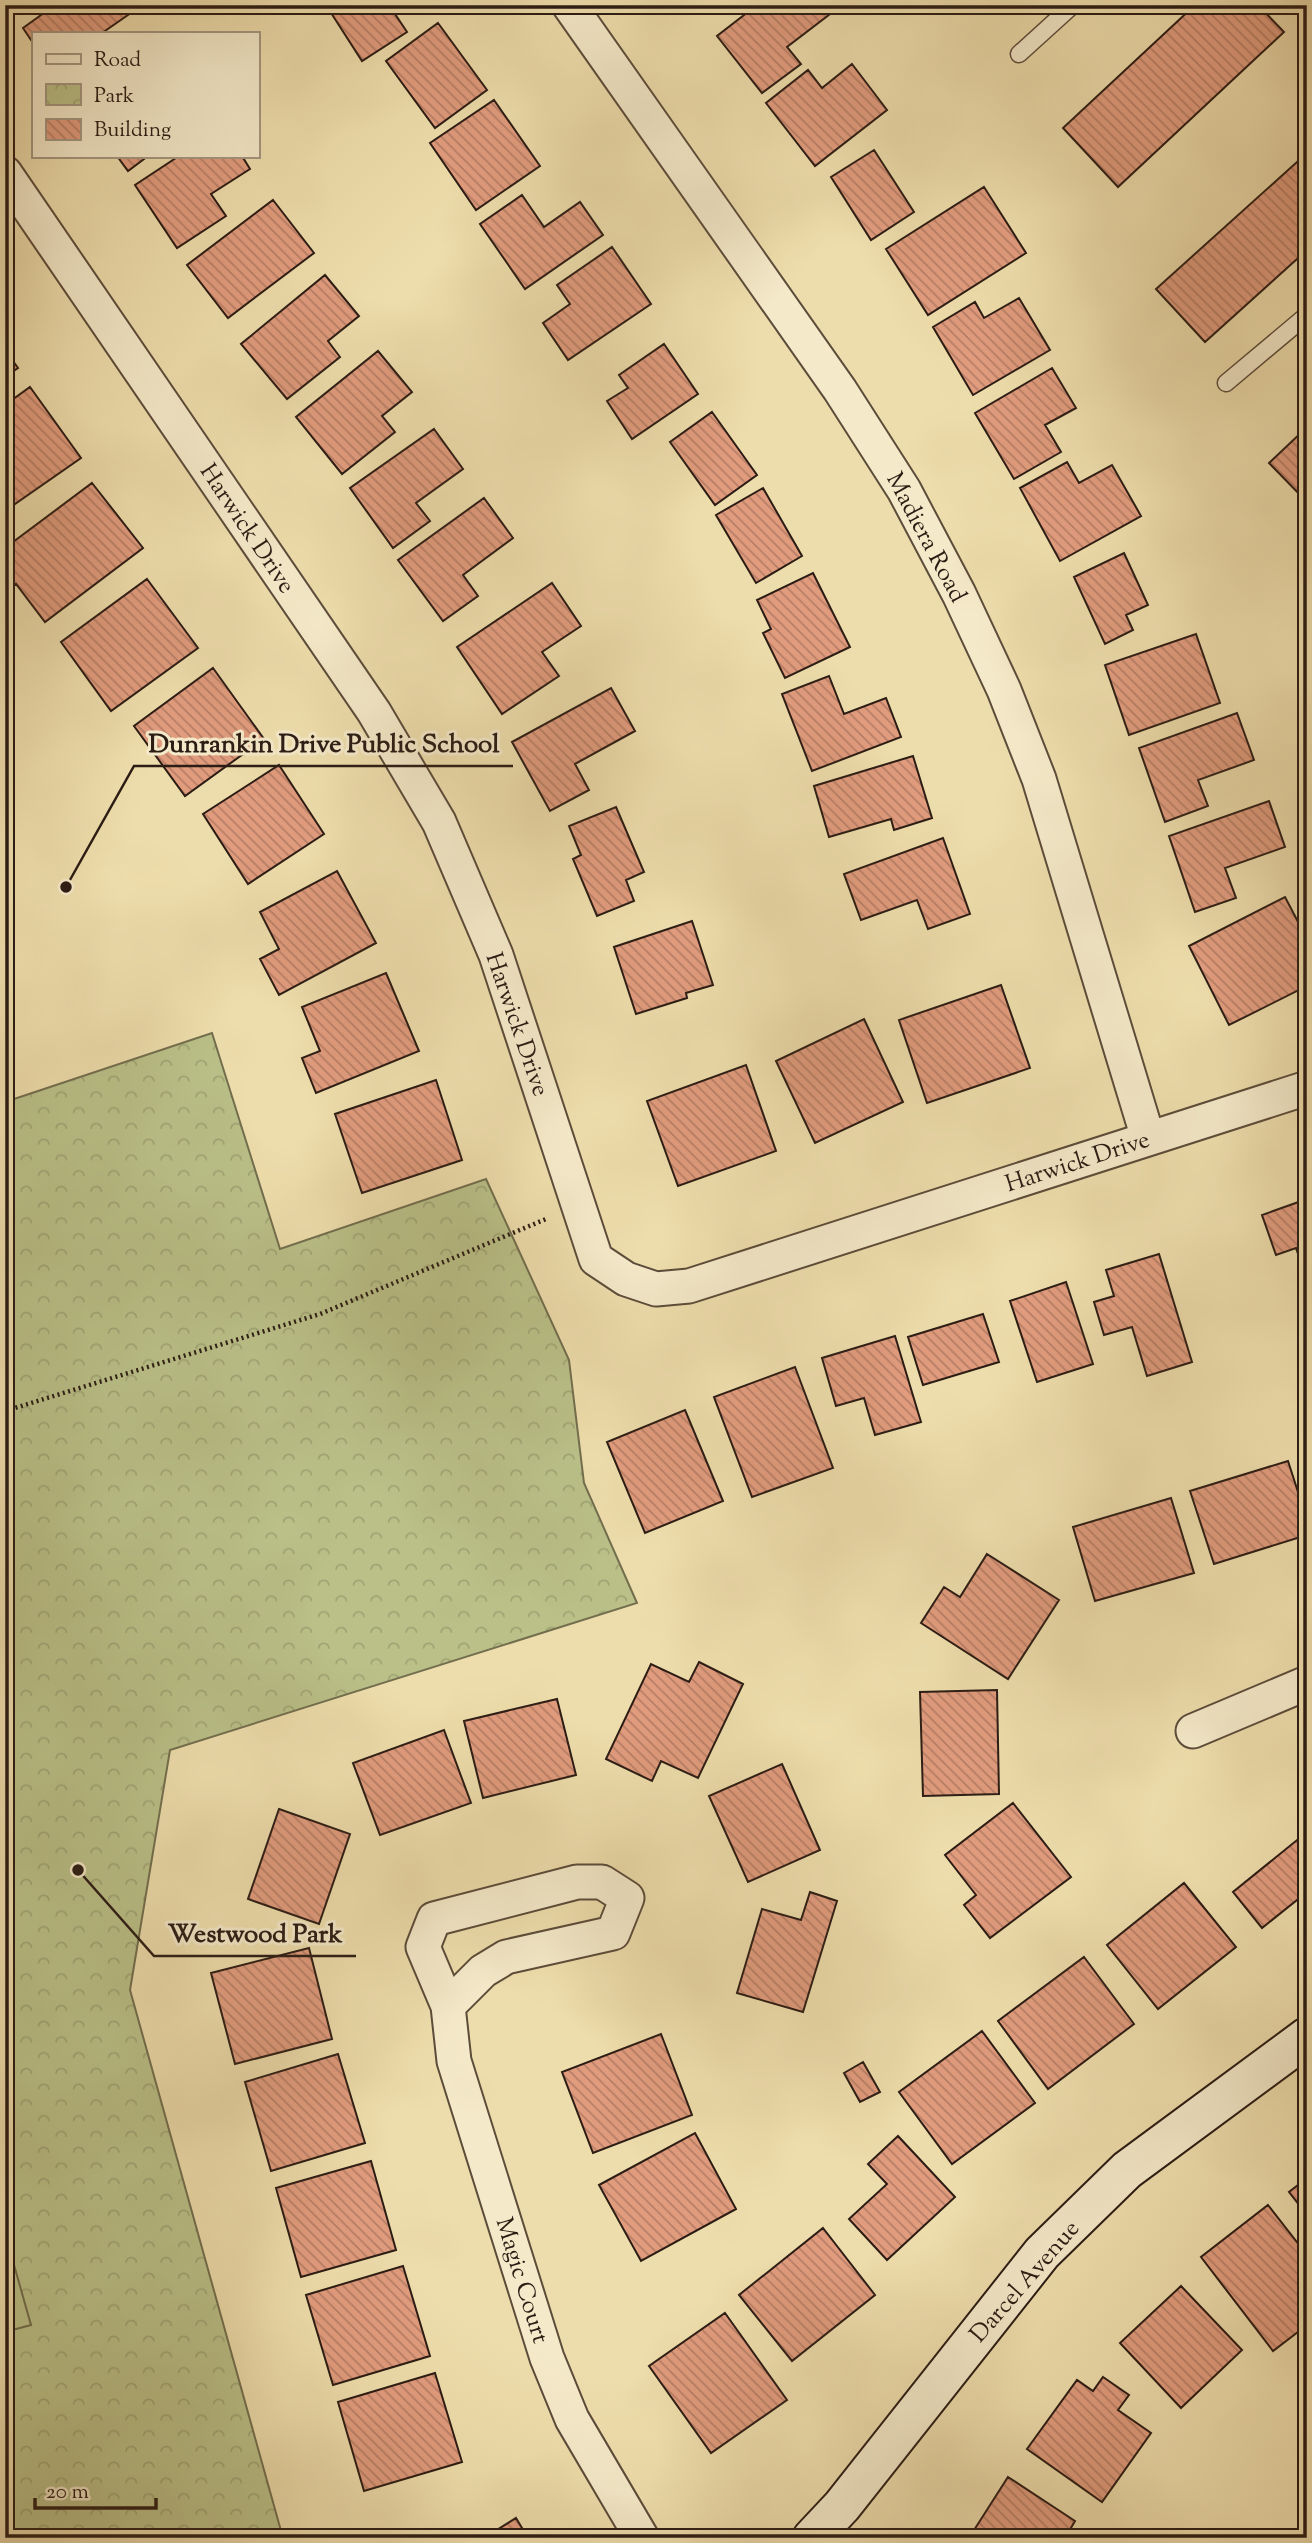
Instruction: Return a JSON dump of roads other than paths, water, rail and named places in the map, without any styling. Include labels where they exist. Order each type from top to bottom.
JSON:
[{"type":"street","name":"Madiera Road","points":[[569,5],[840,390],[904,490],[959,594],[1004,690],[1039,779],[1148,1138]]},
{"type":"street","name":"Harwick Drive","points":[[5,173],[374,712],[439,822],[496,956],[596,1259],[626,1279],[656,1289],[689,1286],[1307,1088]]},
{"type":"street","points":[[1193,1731],[1307,1683]]},
{"type":"street","name":"Magic Court","points":[[447,2006],[483,1971],[506,1957],[613,1933],[627,1898],[602,1882],[577,1882],[434,1919],[423,1947],[447,2006],[454,2061],[547,2358],[572,2419],[642,2538]]},
{"type":"street","name":"Darcel Avenue","points":[[812,2538],[842,2505],[1042,2253],[1127,2170],[1307,2037]]},
{"type":"lane","points":[[1019,54],[1073,5]]},
{"type":"lane","points":[[1226,383],[1307,315]]},
{"type":"place","name":"Dunrankin Drive Public School","points":[[66,887]]},
{"type":"place","name":"Westwood Park","points":[[78,1870]]}]
